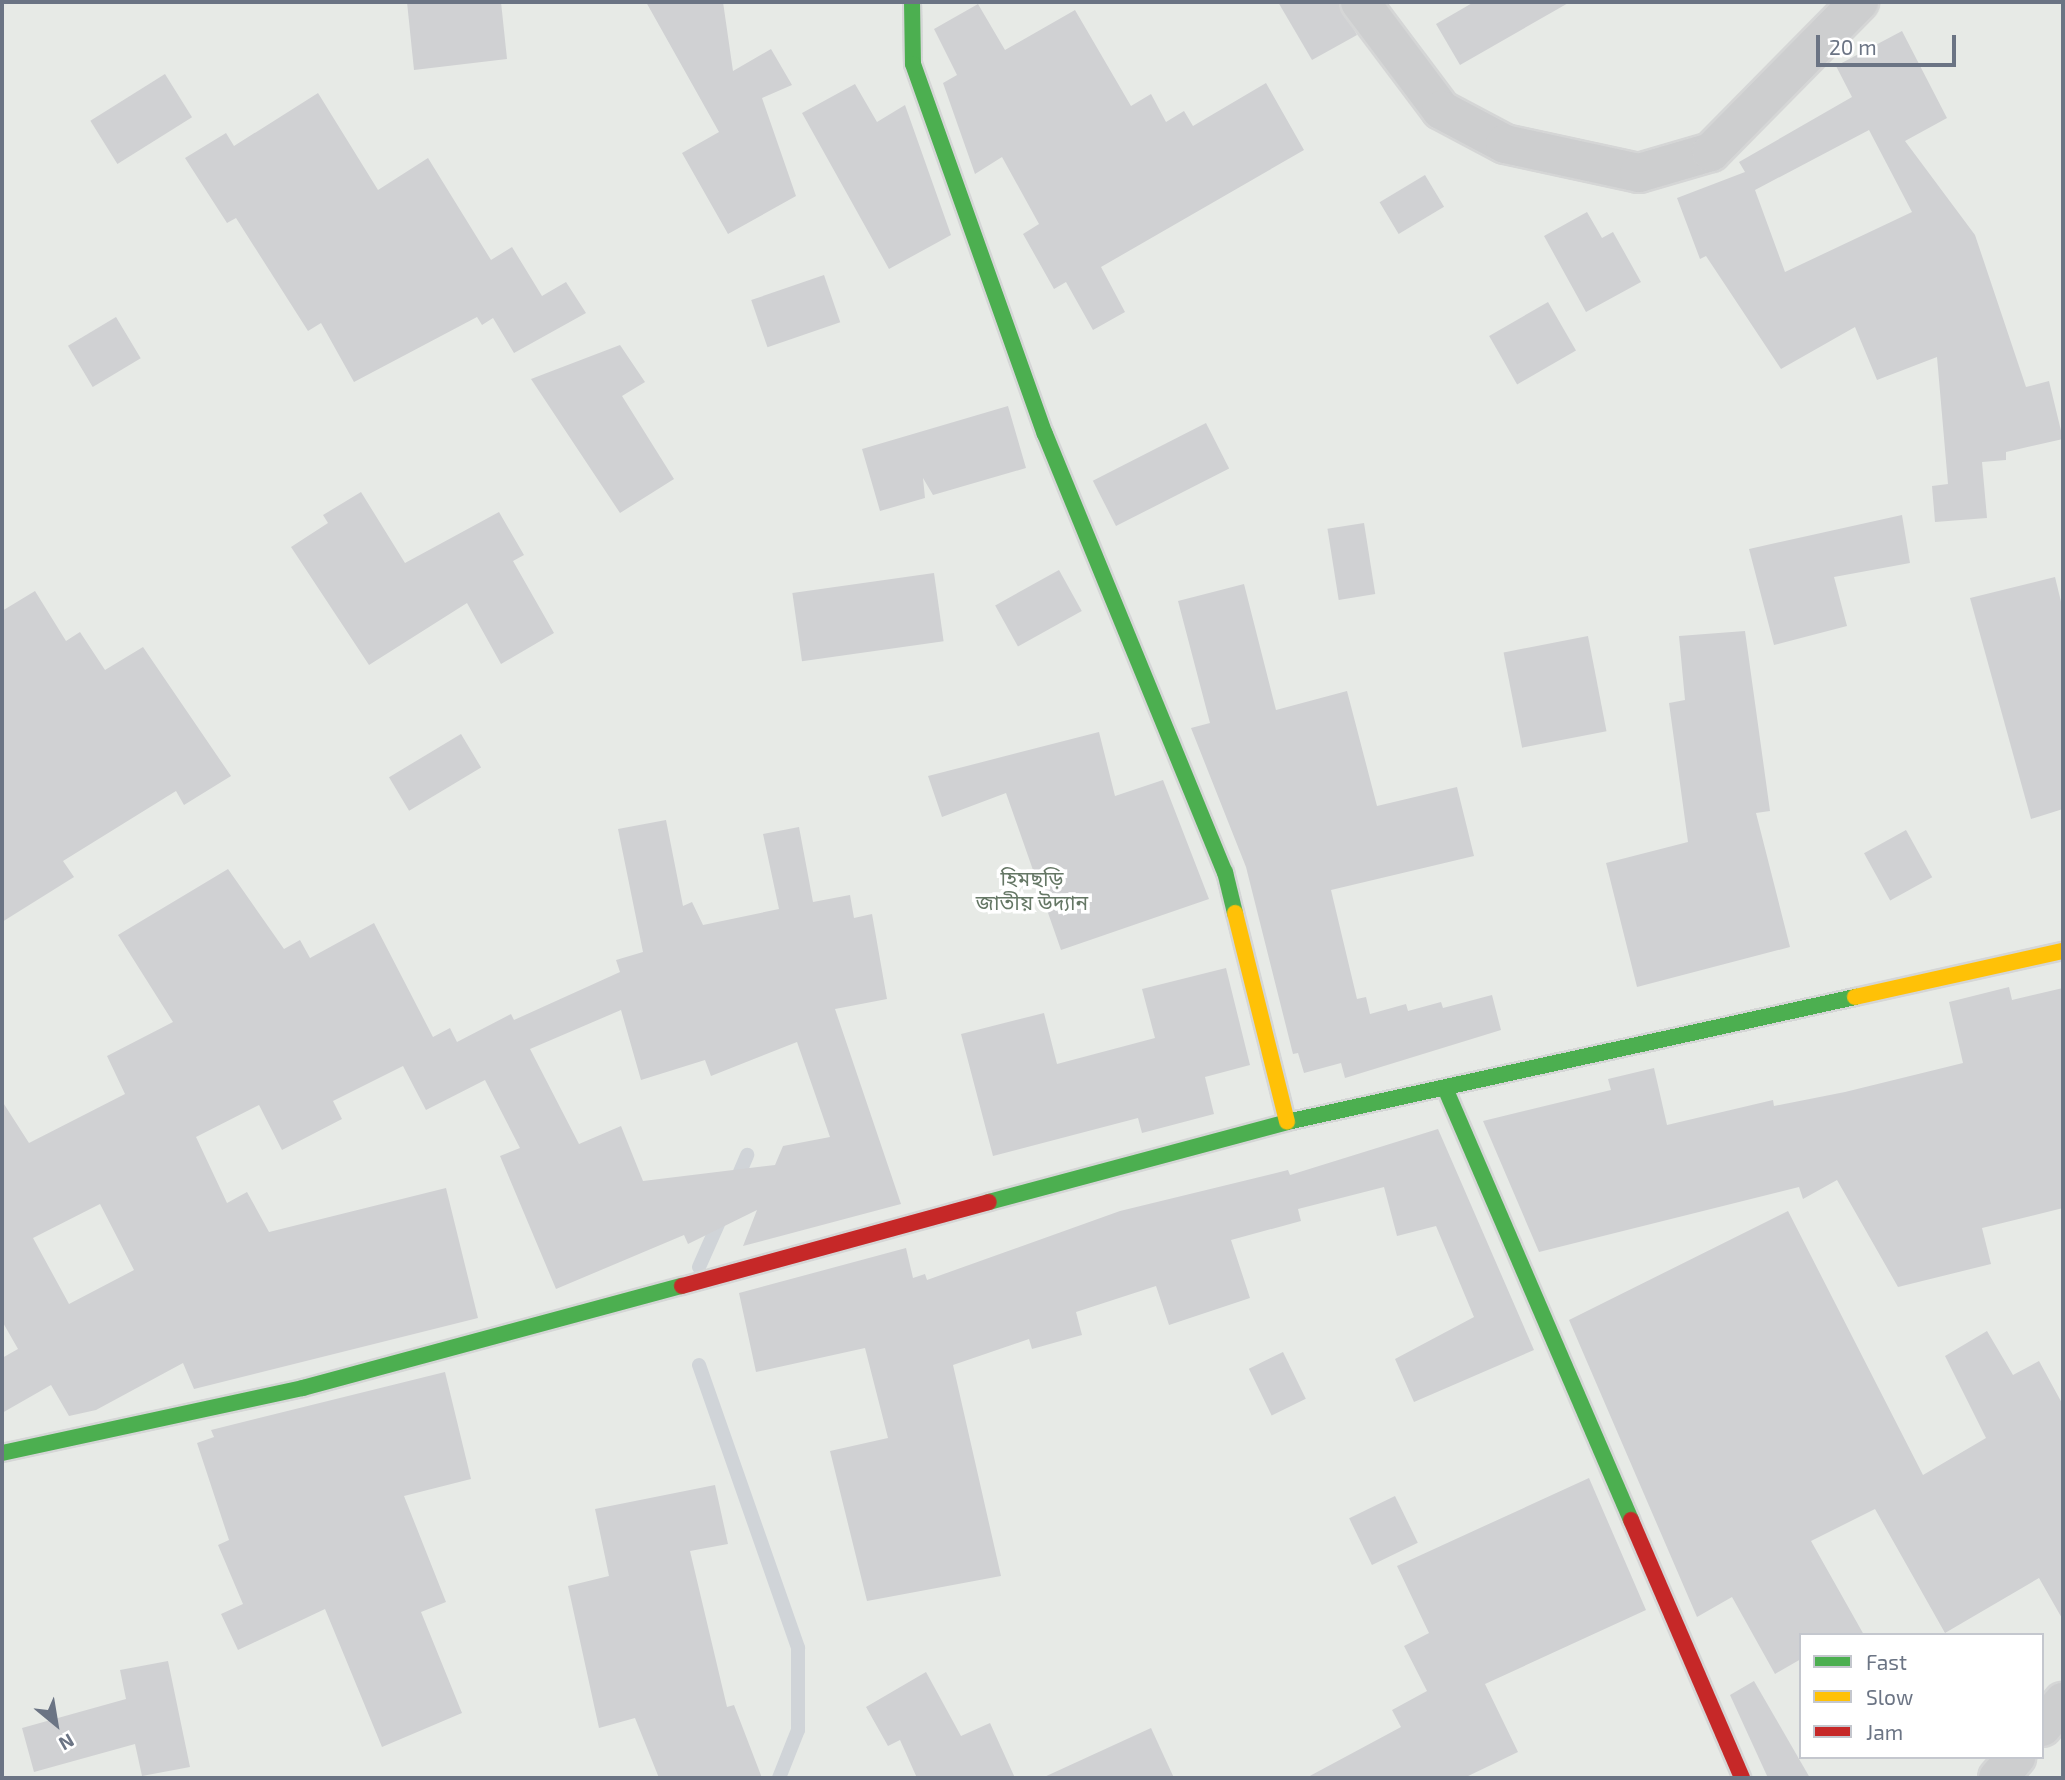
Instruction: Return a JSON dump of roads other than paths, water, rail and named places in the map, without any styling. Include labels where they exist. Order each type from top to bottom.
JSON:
[{"type":"main road","points":[[912,2],[913,64],[1032,396],[1225,872],[1287,1122]]},
{"type":"main road","points":[[2,1453],[303,1388],[1287,1122],[2063,951]]},
{"type":"main road","points":[[1446,1088],[1742,1778]]},
{"type":"street","points":[[1360,2],[1441,110],[1505,144],[1639,173],[1711,152],[1859,2]]},
{"type":"street","points":[[2044,1725],[2063,1702]]},
{"type":"street","points":[[1998,1778],[2014,1759]]},
{"type":"waterway","points":[[734,1186],[747,1155]]},
{"type":"waterway","points":[[699,1267],[722,1215]]},
{"type":"waterway","points":[[699,1365],[798,1648],[798,1730],[779,1778]]},
{"type":"park label","name":"হিমছড়ি জাতীয় উদ্যান","points":[[1032,890]]}]
